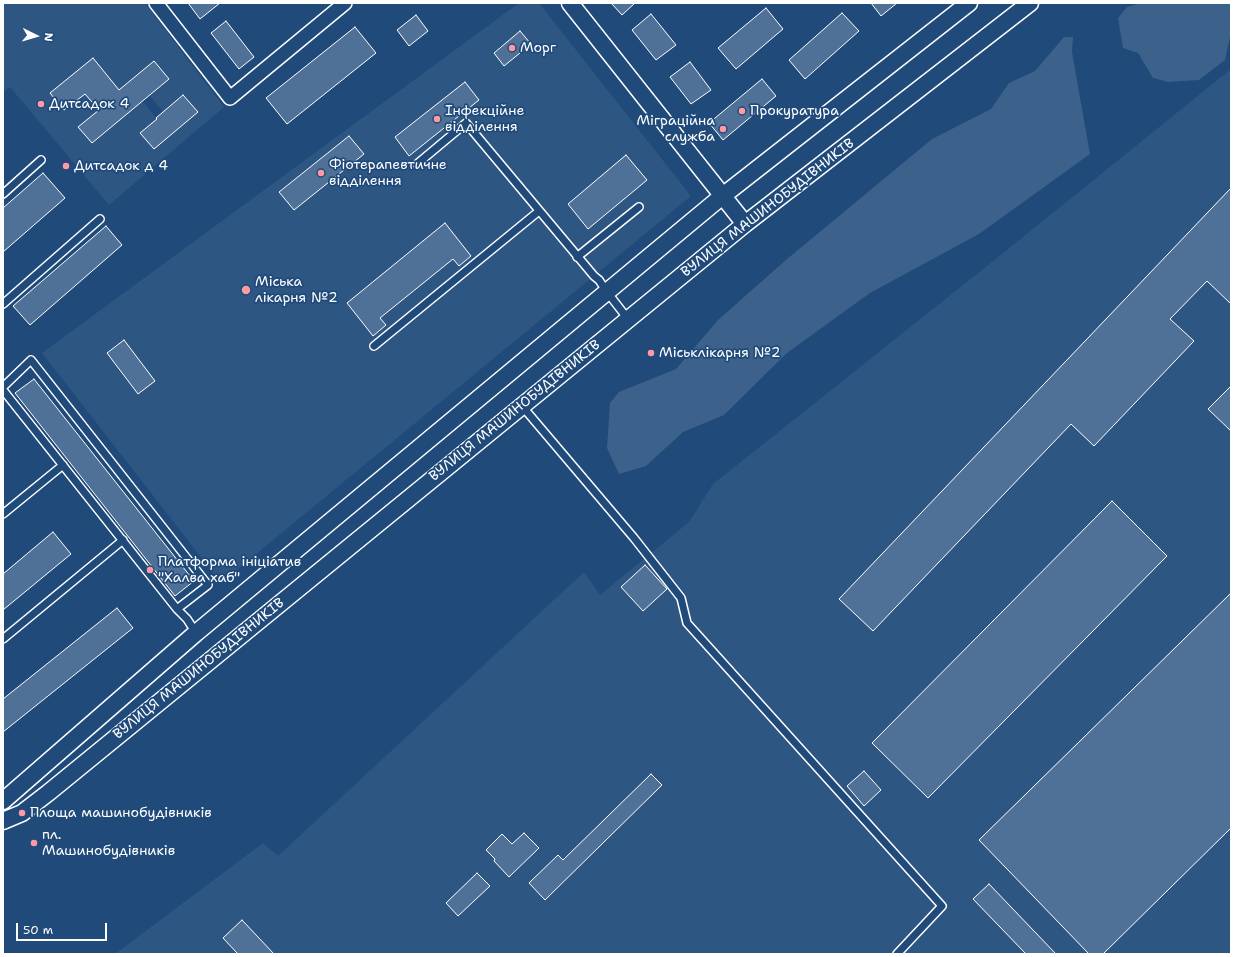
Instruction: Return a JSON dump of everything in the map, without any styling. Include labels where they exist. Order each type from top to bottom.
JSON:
[{"type":"street","points":[[156,3],[230,98],[345,3]]},
{"type":"street","points":[[570,3],[745,224]]},
{"type":"street","name":"ВУЛИЦЯ МАШИНОБУДІВНИКІВ","points":[[3,801],[196,633],[722,196],[969,3]]},
{"type":"street","name":"ВУЛИЦЯ МАШИНОБУДІВНИКІВ","points":[[3,821],[22,813],[745,224],[1030,3]]},
{"type":"lane","points":[[417,164],[466,123],[577,257],[599,280],[628,319]]},
{"type":"lane","points":[[3,194],[41,160]]},
{"type":"lane","points":[[577,257],[639,207]]},
{"type":"lane","points":[[374,346],[539,211]]},
{"type":"lane","points":[[3,304],[100,219]]},
{"type":"lane","points":[[177,609],[208,585],[31,360],[3,389],[177,609],[187,619],[196,633]]},
{"type":"lane","points":[[521,406],[634,538],[681,598],[687,623],[942,906],[897,954]]},
{"type":"lane","points":[[3,514],[63,465]]},
{"type":"lane","points":[[3,639],[122,540]]},
{"type":"shaded area","name":"Дитсадок 4","points":[[3,3],[145,3],[224,107],[109,205],[10,87],[3,92]],"holes":[[[93,58],[110,78],[96,89],[106,101],[154,61],[169,79],[150,96],[163,112],[183,95],[197,112],[153,149],[141,133],[157,119],[142,101],[92,143],[78,127],[99,110],[85,94],[65,110],[50,93]]]},
{"type":"shaded area","name":"Міська лікарня №2","points":[[519,3],[539,3],[691,196],[221,583],[42,353]],"holes":[[[520,31],[531,44],[504,66],[494,52]],[[465,82],[479,100],[409,155],[395,137]],[[349,136],[363,154],[293,210],[279,191]],[[445,223],[471,256],[459,266],[453,259],[380,318],[386,325],[373,336],[347,303]]]},
{"type":"shaded area","points":[[1141,3],[1231,3],[1231,32],[1225,60],[1199,80],[1168,82],[1153,78],[1138,53],[1123,48],[1118,18],[1127,7]]},
{"type":"shaded area","points":[[1064,37],[1073,37],[1072,52],[1090,154],[979,234],[870,293],[787,353],[724,415],[683,432],[646,466],[619,474],[607,448],[610,403],[619,392],[676,369],[718,320],[787,259],[932,139],[991,109],[1009,83],[1035,71]]},
{"type":"shaded area","points":[[1231,69],[1231,954],[115,954],[263,843],[278,856],[584,572],[600,595],[689,522],[713,484]]},
{"type":"building","points":[[188,3],[220,3],[200,19]]},
{"type":"building","points":[[611,3],[635,3],[622,15]]},
{"type":"building","points":[[871,3],[897,3],[881,16]]},
{"type":"building","points":[[766,8],[783,29],[736,69],[718,48]]},
{"type":"building","points":[[842,13],[859,31],[805,79],[789,60]]},
{"type":"building","points":[[651,14],[676,45],[656,60],[632,30]]},
{"type":"building","points":[[416,15],[428,31],[409,46],[397,30]]},
{"type":"building","points":[[226,21],[254,57],[239,69],[211,33]]},
{"type":"building","points":[[355,27],[376,53],[287,124],[266,98]]},
{"type":"building","name":"Морг","points":[[520,31],[531,44],[504,66],[494,53]]},
{"type":"building","points":[[93,58],[119,90],[154,61],[169,79],[92,143],[78,127],[99,110],[85,94],[64,110],[50,93]]},
{"type":"building","points":[[690,62],[711,90],[691,104],[670,77]]},
{"type":"building","points":[[762,79],[776,96],[723,140],[709,123]]},
{"type":"building","name":"Інфекційне відділення","points":[[465,82],[479,100],[409,156],[395,137]]},
{"type":"building","points":[[183,95],[198,112],[154,149],[140,133]]},
{"type":"building","name":"Фіотерапевтичне відділення","points":[[349,136],[364,154],[294,210],[279,192]]},
{"type":"building","points":[[626,155],[647,180],[588,229],[568,204]]},
{"type":"building","points":[[43,173],[65,198],[3,252],[3,208]]},
{"type":"building","points":[[1231,188],[1231,304],[1207,281],[1170,319],[1194,341],[1094,446],[1071,424],[873,631],[839,599]]},
{"type":"building","points":[[445,223],[471,256],[459,266],[453,259],[380,318],[386,325],[373,336],[347,303]]},
{"type":"building","points":[[106,226],[122,245],[30,325],[13,306]]},
{"type":"building","points":[[124,340],[155,381],[138,394],[107,353]]},
{"type":"building","points":[[34,379],[194,581],[175,596],[15,393]]},
{"type":"building","points":[[1231,386],[1231,431],[1208,409]]},
{"type":"building","points":[[1112,501],[1167,556],[928,798],[872,743]]},
{"type":"building","points":[[53,532],[71,554],[3,610],[3,574]]},
{"type":"building","points":[[645,565],[667,589],[643,611],[621,587]]},
{"type":"building","points":[[1231,593],[1231,828],[1103,954],[1089,954],[979,840]]},
{"type":"building","points":[[117,608],[133,628],[3,732],[3,699]]},
{"type":"building","points":[[864,771],[881,790],[864,806],[847,786]]},
{"type":"building","points":[[651,774],[662,785],[545,900],[529,883],[558,855],[563,860]]},
{"type":"building","points":[[524,833],[539,848],[509,877],[486,850],[502,834],[512,844]]},
{"type":"building","points":[[477,873],[490,886],[458,916],[446,903]]},
{"type":"building","points":[[989,884],[1056,954],[1026,954],[973,899]]},
{"type":"building","points":[[242,920],[274,954],[238,954],[223,938]]},
{"type":"place","name":"Морг","points":[[512,48]]},
{"type":"place","name":"Дитсадок 4","points":[[41,104]]},
{"type":"place","name":"Прокуратура","points":[[742,111]]},
{"type":"place","name":"Інфекційне відділення","points":[[437,119]]},
{"type":"place","name":"Міграційна служба","points":[[723,129]]},
{"type":"place","name":"Дитсадок д 4","points":[[66,166]]},
{"type":"place","name":"Фіотерапевтичне відділення","points":[[321,173]]},
{"type":"place","name":"Міська лікарня №2","points":[[246,290]]},
{"type":"place","name":"Міськлікарня №2","points":[[651,353]]},
{"type":"place","name":"Платформа ініціатив \"Халва хаб\"","points":[[150,570]]},
{"type":"place","name":"Площа машинобудівників","points":[[22,813]]},
{"type":"place","name":"пл. Машинобудівників","points":[[34,843]]}]
